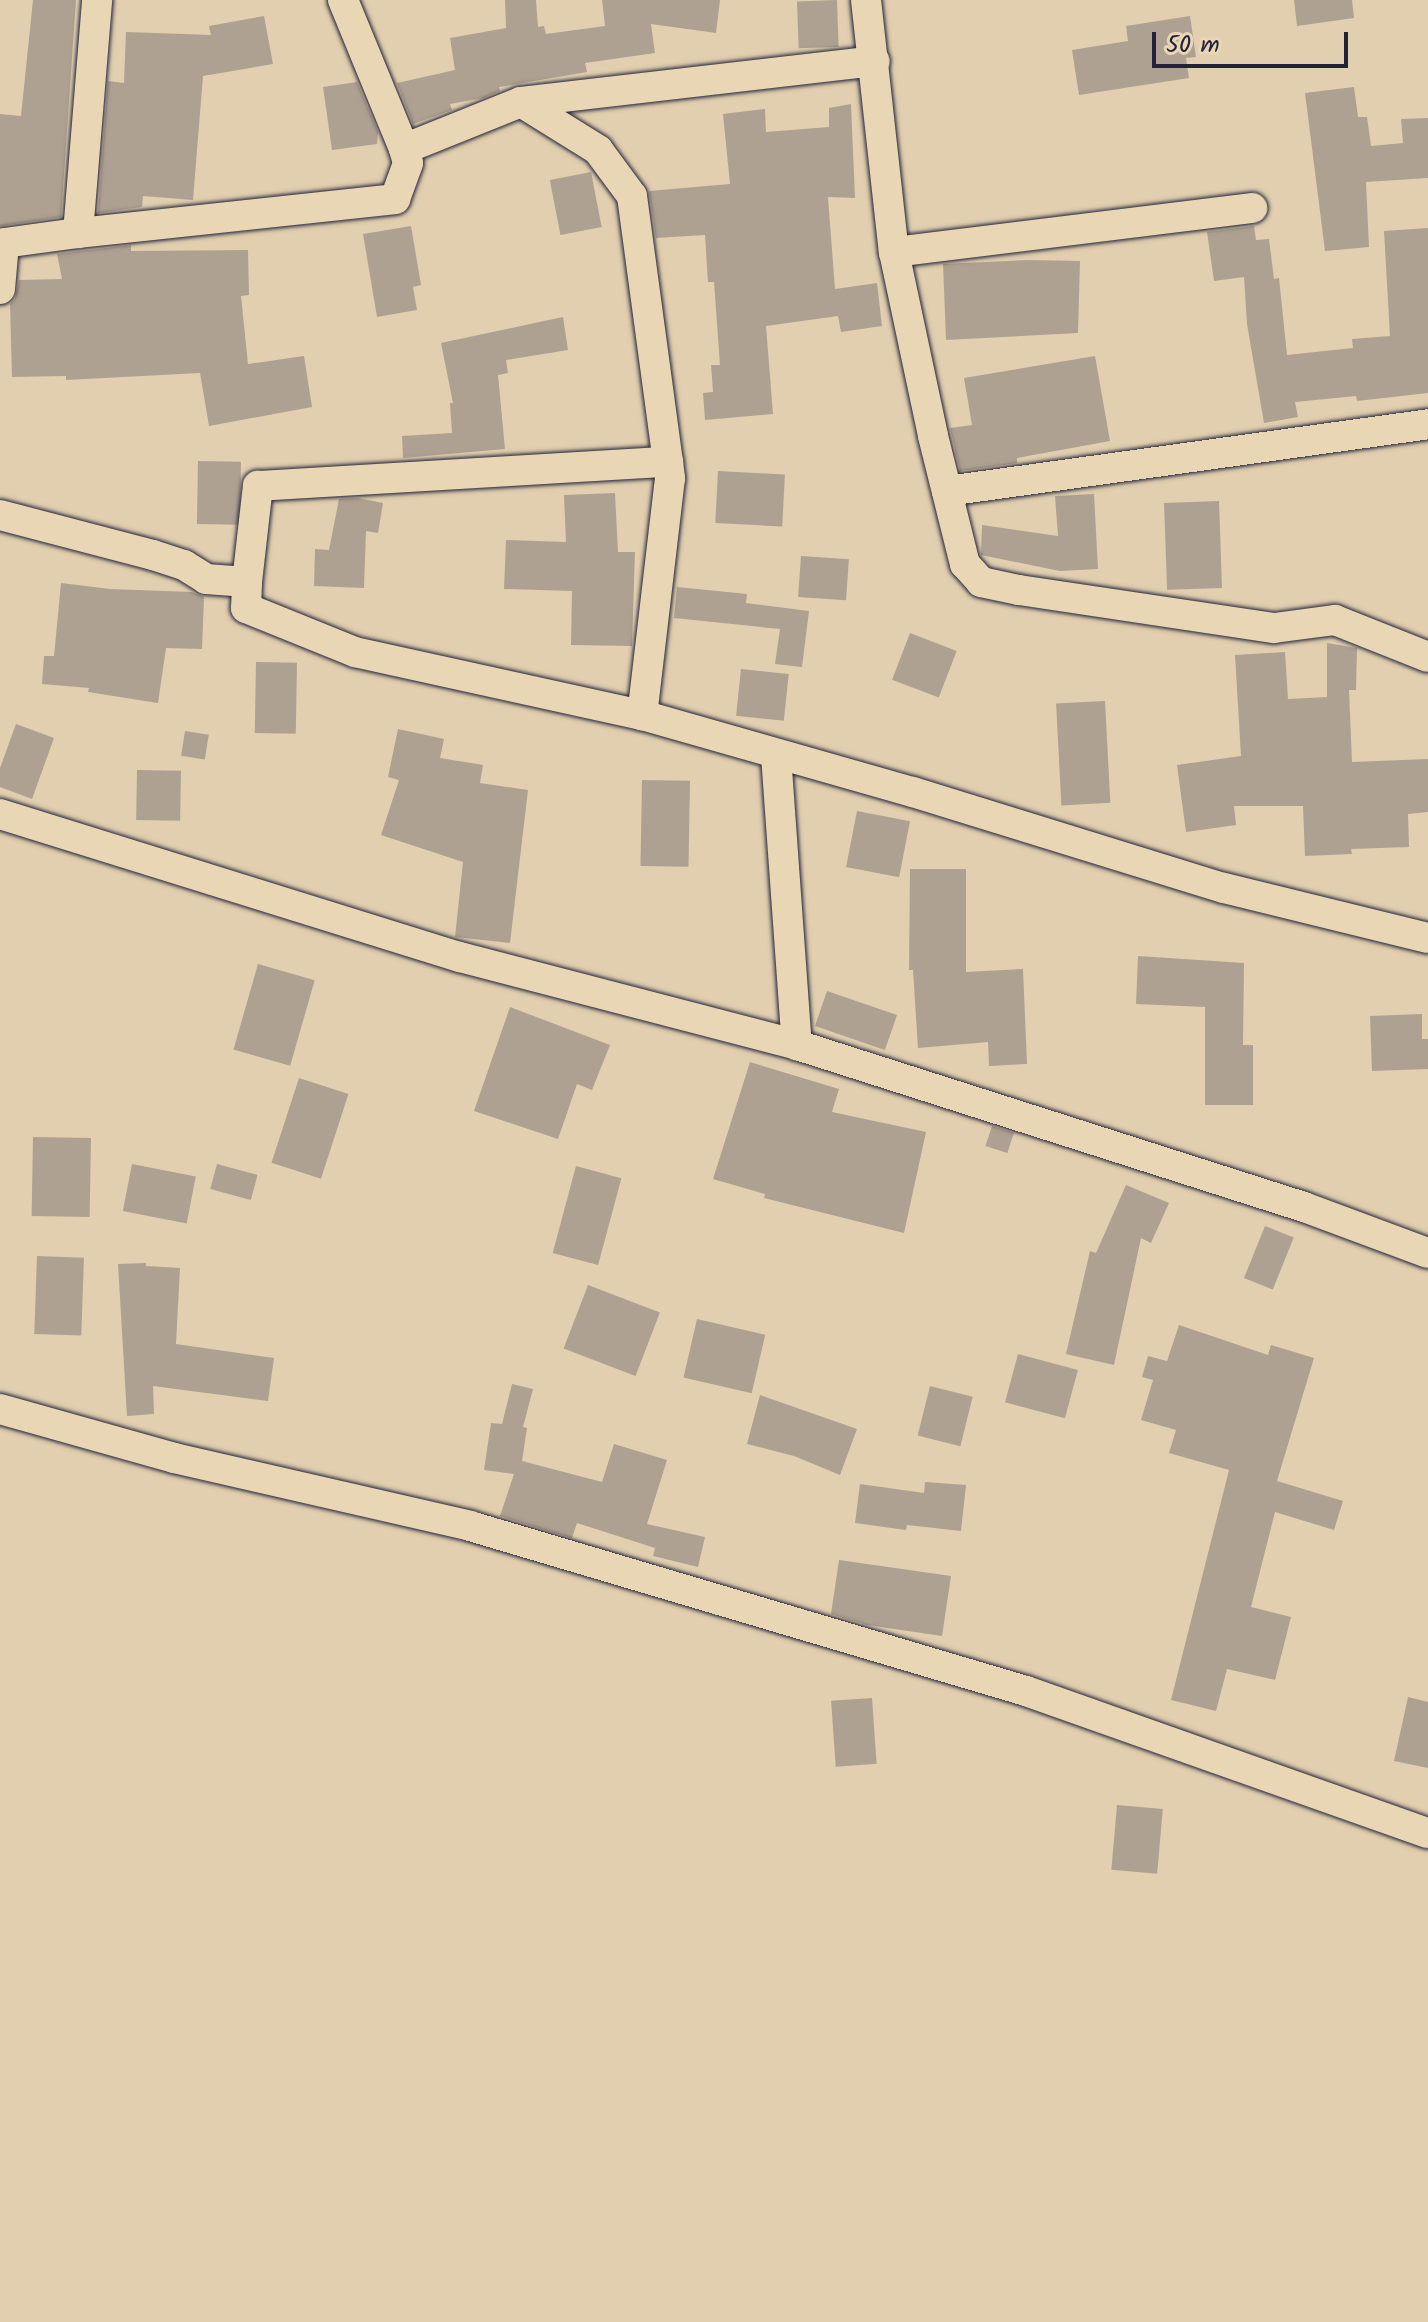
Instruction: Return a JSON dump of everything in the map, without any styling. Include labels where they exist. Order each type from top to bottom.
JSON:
[{"type":"street","points":[[78,233],[97,0]]},
{"type":"street","points":[[0,289],[2,244],[395,199],[408,163],[343,0]]},
{"type":"street","points":[[866,0],[894,252],[965,564],[981,582],[1274,628],[1335,620],[1428,657]]},
{"type":"street","points":[[404,149],[521,102],[875,61]]},
{"type":"street","points":[[521,102],[598,150],[632,196],[670,478],[642,715]]},
{"type":"street","points":[[894,252],[1252,208]]},
{"type":"street","points":[[947,491],[1428,424]]},
{"type":"street","points":[[668,462],[258,486],[246,608],[355,652],[642,715],[913,792],[1224,888],[1428,938]]},
{"type":"street","points":[[0,515],[153,555],[184,565],[206,579],[247,582]]},
{"type":"street","points":[[776,755],[797,1045]]},
{"type":"street","points":[[0,814],[460,957],[797,1045],[1304,1207],[1428,1253]]},
{"type":"street","points":[[0,1409],[174,1458],[470,1526],[996,1682],[1428,1833]]},
{"type":"building","points":[[33,0],[76,0],[61,217],[0,226],[0,114],[21,116]]},
{"type":"building","points":[[505,0],[536,0],[538,27],[544,26],[546,34],[605,26],[602,0],[720,0],[716,33],[651,24],[655,53],[585,63],[587,72],[499,87],[500,91],[483,98],[450,104],[452,110],[413,124],[397,83],[455,70],[450,38],[506,28]]},
{"type":"building","points":[[837,0],[839,47],[799,48],[797,1]]},
{"type":"building","points":[[1294,0],[1352,0],[1354,18],[1297,26]]},
{"type":"building","points":[[264,16],[273,64],[203,76],[193,200],[143,196],[142,207],[98,213],[108,81],[124,83],[126,32],[211,35],[209,26]]},
{"type":"building","points":[[1190,16],[1196,57],[1186,58],[1189,78],[1079,95],[1072,50],[1128,41],[1126,26]]},
{"type":"building","points":[[357,82],[378,132],[377,144],[332,150],[323,87]]},
{"type":"building","points":[[1354,87],[1358,117],[1367,117],[1371,146],[1403,143],[1401,119],[1428,118],[1428,178],[1366,182],[1369,247],[1325,251],[1305,93]]},
{"type":"building","points":[[851,104],[855,198],[828,197],[835,289],[877,283],[882,326],[841,332],[838,316],[766,326],[773,414],[705,420],[703,393],[713,392],[711,365],[720,365],[714,282],[708,282],[705,235],[656,238],[649,191],[730,184],[723,114],[765,109],[766,132],[829,127],[829,108]]},
{"type":"building","points":[[591,172],[602,227],[560,235],[550,180]]},
{"type":"building","points":[[411,226],[421,285],[413,287],[417,310],[377,317],[363,234]]},
{"type":"building","points":[[1254,226],[1256,240],[1269,239],[1274,279],[1279,278],[1287,355],[1353,348],[1352,339],[1390,336],[1384,231],[1428,228],[1428,393],[1357,401],[1356,396],[1295,402],[1298,417],[1264,423],[1247,324],[1244,277],[1214,281],[1207,232]]},
{"type":"building","points":[[131,245],[131,251],[248,250],[249,295],[241,296],[248,364],[304,356],[312,407],[209,426],[200,373],[66,380],[66,376],[12,377],[10,304],[15,299],[19,280],[62,279],[57,254]]},
{"type":"building","points":[[1080,261],[1078,333],[946,340],[943,264]]},
{"type":"building","points":[[563,317],[568,350],[506,360],[508,373],[498,375],[505,449],[403,458],[402,436],[452,433],[450,403],[453,403],[441,343]]},
{"type":"building","points":[[1095,356],[1110,441],[1017,458],[1017,463],[960,471],[950,428],[972,425],[964,378]]},
{"type":"building","points":[[198,461],[241,462],[240,525],[197,524]]},
{"type":"building","points":[[718,471],[785,475],[782,526],[715,523]]},
{"type":"building","points":[[615,493],[618,552],[635,552],[632,646],[571,645],[572,591],[504,589],[506,540],[566,542],[564,495]]},
{"type":"building","points":[[1094,494],[1098,569],[1060,571],[981,555],[982,525],[1058,536],[1055,496]]},
{"type":"building","points":[[358,498],[383,503],[378,533],[366,531],[364,588],[314,586],[315,549],[329,550],[339,499]]},
{"type":"building","points":[[1219,501],[1222,588],[1167,590],[1164,503]]},
{"type":"building","points":[[801,556],[849,559],[846,600],[798,597]]},
{"type":"building","points":[[61,583],[110,589],[192,592],[204,597],[202,649],[166,648],[158,703],[88,692],[89,688],[42,684],[44,656],[54,656]]},
{"type":"building","points":[[677,587],[747,594],[746,603],[809,611],[802,667],[775,664],[780,629],[674,618]]},
{"type":"building","points":[[910,633],[957,651],[939,698],[892,680]]},
{"type":"building","points":[[1327,643],[1357,648],[1356,690],[1349,690],[1352,762],[1428,759],[1428,812],[1408,814],[1409,847],[1351,849],[1352,854],[1305,856],[1303,806],[1234,806],[1236,825],[1186,832],[1177,765],[1241,756],[1235,655],[1285,652],[1288,699],[1327,697]]},
{"type":"building","points":[[256,662],[297,663],[296,734],[255,733]]},
{"type":"building","points":[[741,669],[789,674],[784,721],[736,716]]},
{"type":"building","points":[[1105,701],[1110,803],[1061,805],[1056,704]]},
{"type":"building","points":[[16,724],[54,738],[32,799],[0,787],[0,768]]},
{"type":"building","points":[[398,729],[444,739],[440,758],[483,765],[480,783],[528,790],[510,943],[455,937],[463,862],[381,835],[399,780],[388,777]]},
{"type":"building","points":[[185,731],[209,735],[205,759],[181,756]]},
{"type":"building","points":[[137,770],[181,771],[180,821],[136,820]]},
{"type":"building","points":[[642,780],[690,781],[688,867],[640,866]]},
{"type":"building","points":[[857,811],[910,821],[899,877],[846,867]]},
{"type":"building","points":[[910,869],[966,869],[966,972],[1023,969],[1027,1064],[989,1066],[988,1042],[918,1048],[913,970],[909,970]]},
{"type":"building","points":[[1138,956],[1244,963],[1243,1045],[1253,1045],[1253,1105],[1205,1105],[1205,1007],[1136,1004]]},
{"type":"building","points":[[258,964],[315,980],[290,1066],[233,1050]]},
{"type":"building","points":[[827,991],[897,1015],[885,1050],[815,1026]]},
{"type":"building","points":[[510,1007],[610,1045],[592,1090],[577,1084],[558,1139],[474,1111]]},
{"type":"building","points":[[1422,1014],[1422,1039],[1428,1039],[1428,1069],[1372,1071],[1370,1016]]},
{"type":"building","points":[[750,1062],[839,1089],[832,1112],[926,1132],[904,1233],[764,1198],[765,1194],[713,1179]]},
{"type":"building","points":[[299,1078],[348,1094],[321,1179],[271,1163]]},
{"type":"building","points":[[992,1126],[1014,1133],[1007,1153],[986,1146]]},
{"type":"building","points":[[33,1137],[91,1138],[90,1217],[32,1216]]},
{"type":"building","points":[[132,1164],[196,1176],[187,1224],[123,1211]]},
{"type":"building","points":[[217,1164],[258,1175],[251,1200],[210,1189]]},
{"type":"building","points":[[576,1166],[621,1178],[598,1265],[553,1253]]},
{"type":"building","points":[[1126,1185],[1169,1203],[1151,1243],[1141,1238],[1114,1365],[1066,1354],[1090,1251],[1096,1253]]},
{"type":"building","points":[[1265,1226],[1294,1238],[1273,1290],[1244,1278]]},
{"type":"building","points":[[37,1256],[84,1258],[81,1336],[34,1334]]},
{"type":"building","points":[[146,1263],[146,1266],[180,1268],[176,1344],[274,1358],[268,1401],[153,1386],[154,1414],[127,1416],[118,1264]]},
{"type":"building","points":[[588,1285],[660,1313],[636,1376],[564,1348]]},
{"type":"building","points":[[697,1319],[765,1335],[752,1393],[684,1377]]},
{"type":"building","points":[[1179,1325],[1268,1355],[1271,1345],[1314,1358],[1277,1481],[1343,1501],[1334,1530],[1275,1512],[1251,1607],[1291,1617],[1275,1680],[1227,1669],[1216,1711],[1171,1700],[1229,1470],[1169,1453],[1176,1430],[1141,1420],[1153,1380],[1142,1377],[1148,1356],[1167,1361]]},
{"type":"building","points":[[1018,1354],[1078,1370],[1065,1418],[1005,1402]]},
{"type":"building","points":[[512,1384],[533,1389],[523,1427],[527,1428],[522,1461],[602,1482],[614,1444],[667,1460],[647,1524],[705,1537],[698,1567],[653,1556],[655,1548],[577,1523],[572,1538],[500,1516],[514,1474],[484,1470],[491,1423],[502,1424]]},
{"type":"building","points":[[930,1386],[973,1397],[960,1446],[918,1435]]},
{"type":"building","points":[[760,1395],[857,1429],[840,1475],[794,1456],[747,1444]]},
{"type":"building","points":[[925,1482],[966,1485],[961,1531],[907,1525],[906,1530],[855,1523],[860,1484],[924,1493]]},
{"type":"building","points":[[839,1560],[951,1576],[942,1636],[867,1625],[831,1614]]},
{"type":"building","points":[[1408,1697],[1428,1702],[1428,1768],[1394,1761]]},
{"type":"building","points":[[872,1698],[877,1764],[836,1767],[831,1701]]},
{"type":"building","points":[[1117,1805],[1163,1809],[1157,1874],[1111,1870]]}]
